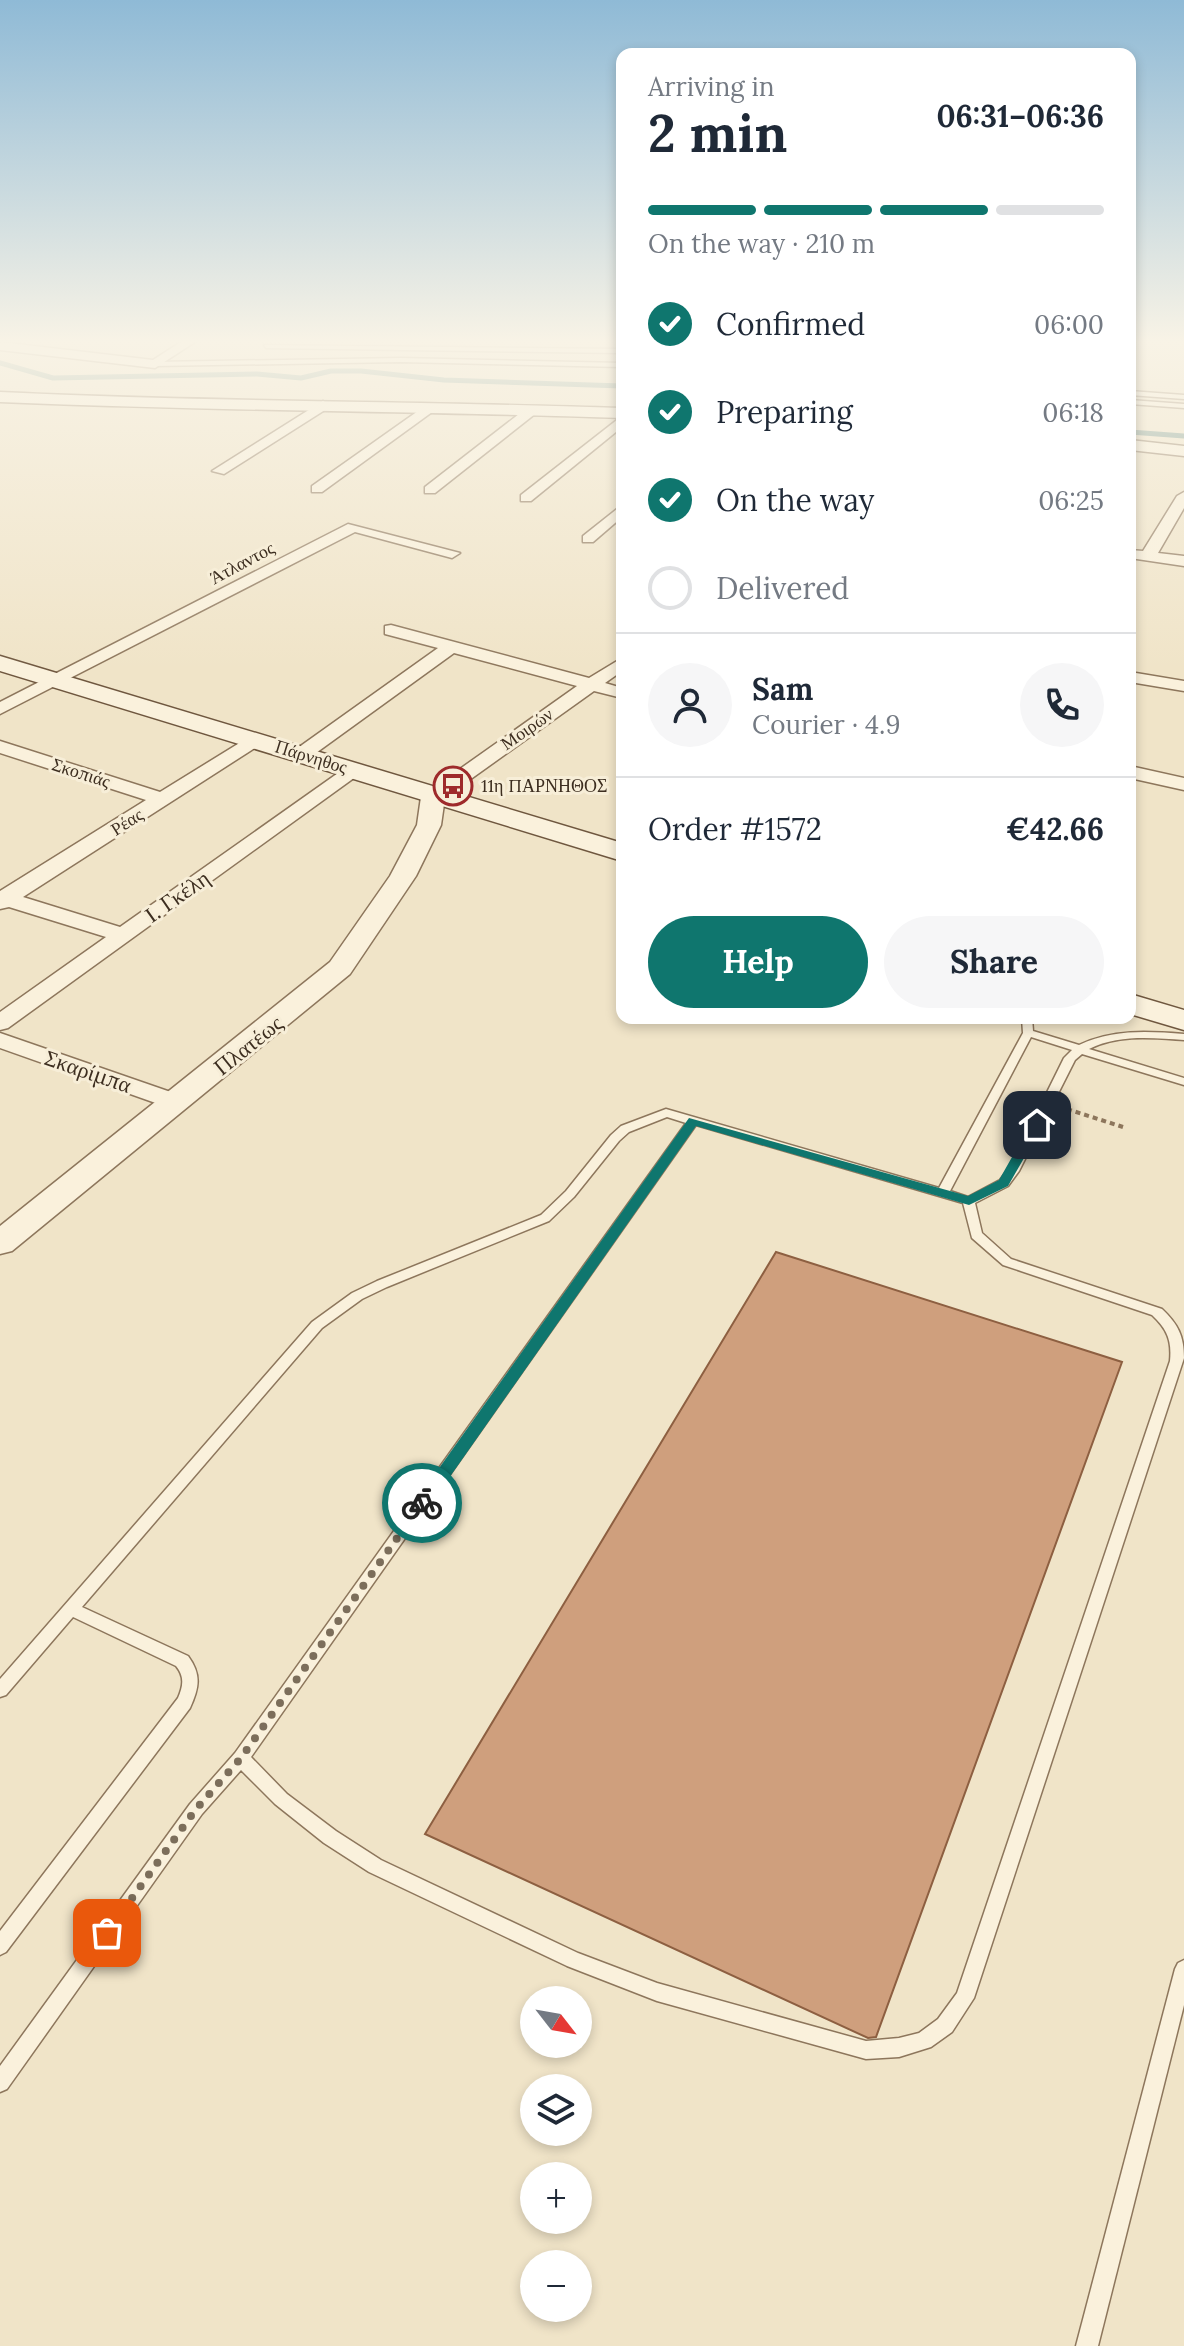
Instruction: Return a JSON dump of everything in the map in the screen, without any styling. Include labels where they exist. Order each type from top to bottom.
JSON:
[{"type":"main road","name":"Πάρνηθος","points":[[0,663],[616,850]]},
{"type":"main road","points":[[1136,1006],[1184,1020]]},
{"type":"street","points":[[219,471],[253,449]]},
{"type":"street","points":[[317,489],[373,449]]},
{"type":"street","points":[[430,490],[482,449]]},
{"type":"street","points":[[526,498],[586,449]]},
{"type":"street","points":[[1148,556],[1184,496]]},
{"type":"street","points":[[588,539],[616,514]]},
{"type":"street","name":"Άτλαντος","points":[[0,709],[353,527],[452,553]]},
{"type":"street","points":[[1136,554],[1184,561]]},
{"type":"street","points":[[391,630],[616,691]]},
{"type":"street","points":[[302,754],[451,647]]},
{"type":"street","name":"Μοιρών","points":[[433,797],[616,667]]},
{"type":"street","points":[[1136,678],[1184,686]]},
{"type":"street","name":"Ρέας","points":[[2,899],[254,740]]},
{"type":"street","name":"Σκοπιάς","points":[[0,747],[162,799]]},
{"type":"street","name":"Ι. Γκέλη","points":[[0,1023],[355,770]]},
{"type":"street","points":[[1136,773],[1184,784]]},
{"type":"street","name":"Πλατέως","points":[[0,1243],[340,968],[403,876],[429,825],[433,797]]},
{"type":"street","points":[[2,899],[122,935]]},
{"type":"street","name":"Σκαρίμπα","points":[[0,1040],[176,1102]]},
{"type":"lane","points":[[943,1193],[1028,1033],[1027,1024]]},
{"type":"lane","points":[[1028,1033],[1184,1082]]},
{"type":"lane","points":[[0,1690],[302,1340],[335,1310],[382,1284],[545,1218],[570,1194],[604,1150],[625,1129],[666,1113],[969,1201],[1004,1183],[1079,1048],[1130,1035],[1184,1037]]},
{"type":"lane","points":[[0,2082],[196,1809],[241,1758],[693,1121]]},
{"type":"lane","points":[[241,1758],[281,1799],[330,1837],[375,1866],[616,1978],[866,2050],[897,2049],[925,2041],[948,2026],[965,1998],[1177,1361],[1179,1342],[1173,1327],[1157,1312],[1007,1262],[988,1249],[976,1235],[969,1201]]},
{"type":"lane","points":[[0,1946],[184,1703],[192,1687],[191,1672],[182,1661],[70,1608]]},
{"type":"lane","points":[[1087,2346],[1184,1969]]},
{"type":"path","points":[[1048,1103],[1123,1127]]},
{"type":"building","points":[[776,1252],[1122,1362],[876,2037],[868,2038],[425,1834]]},
{"type":"way so far","points":[[107,1933],[196,1809],[241,1758],[422,1503]]},
{"type":"place","name":"11η ΠΑΡΝΗΘΟΣ","points":[[453,786]]},
{"type":"route","points":[[422,1503],[693,1121],[969,1201],[988,1194],[1004,1183],[1037,1125]]}]
